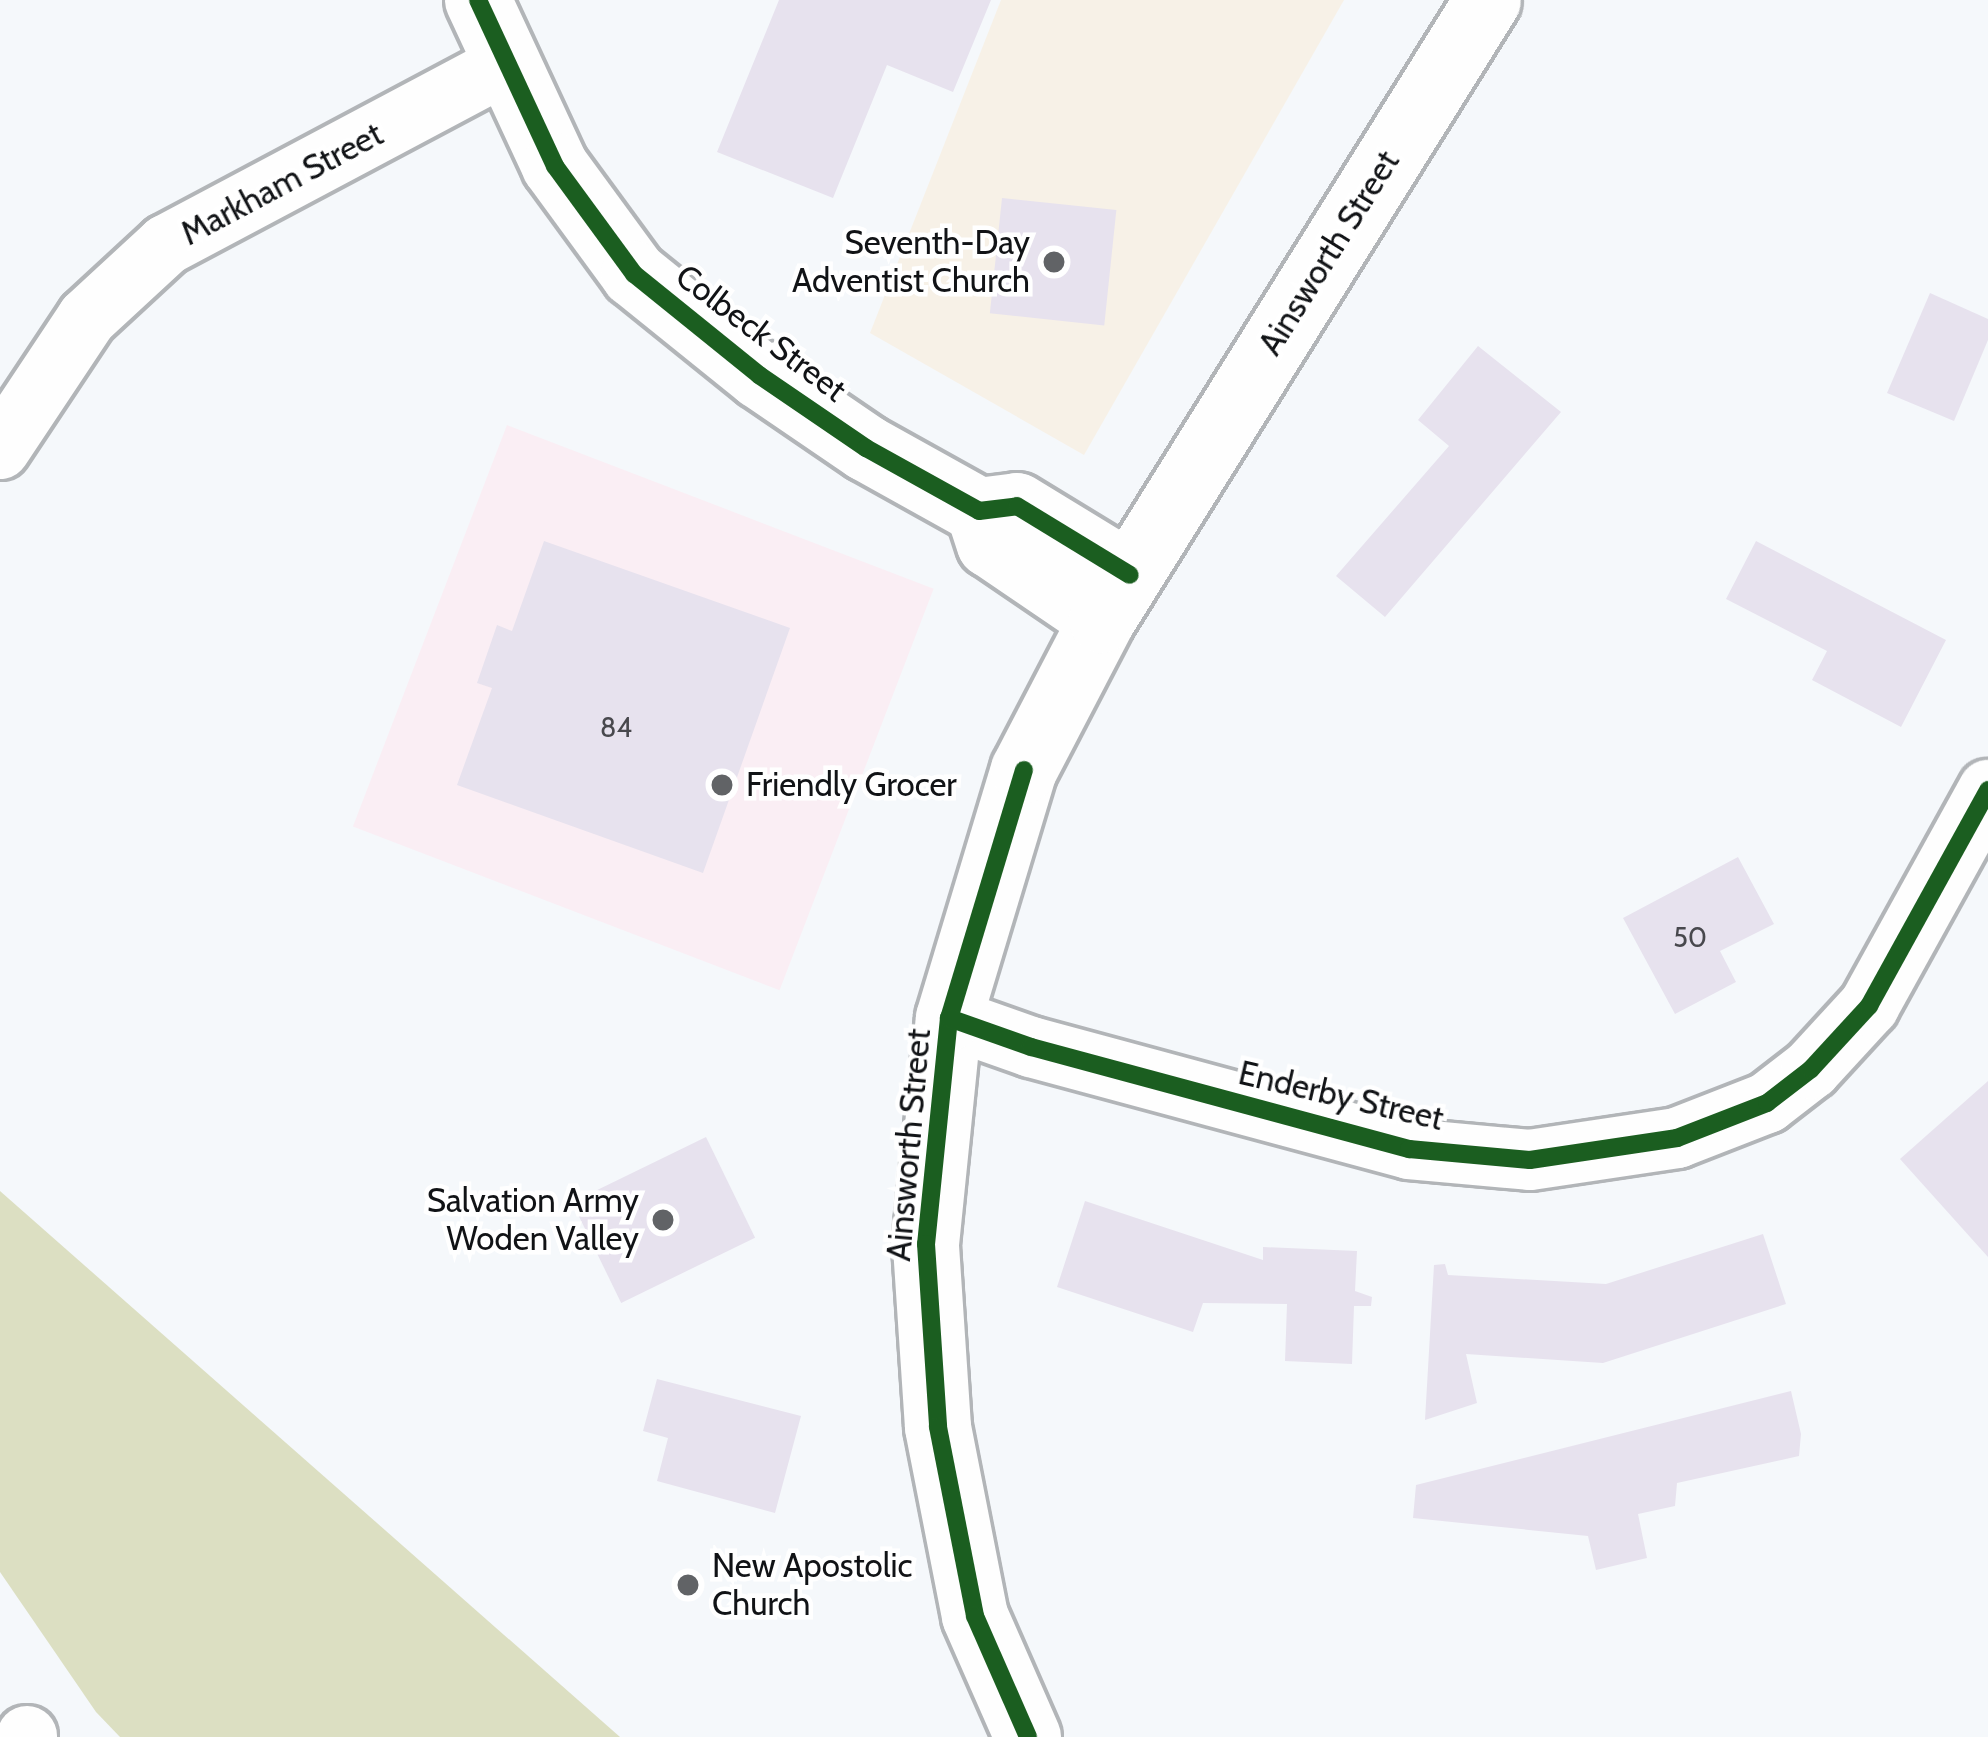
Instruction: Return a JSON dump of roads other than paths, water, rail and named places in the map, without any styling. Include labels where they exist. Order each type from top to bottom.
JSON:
[{"type":"street","name":"Colbeck Street","points":[[478,0],[504,65],[555,166],[634,274],[790,397],[866,448],[979,511],[990,544],[1116,598]]},
{"type":"street","name":"Ainsworth Street","points":[[1028,1737],[975,1616],[938,1427],[926,1244],[950,1018],[1024,770],[1116,598],[1488,0]]},
{"type":"street","name":"Markham Street","points":[[0,449],[87,318],[166,244],[504,65]]},
{"type":"street","name":"Enderby Street","points":[[950,1018],[1030,1047],[1409,1149],[1530,1160],[1677,1138],[1767,1103],[1811,1070],[1869,1006],[1988,790]]},
{"type":"place","name":"Seventh-Day Adventist Church","points":[[1054,262]]},
{"type":"place","name":"Friendly Grocer","points":[[722,785]]},
{"type":"place","name":"Salvation Army Woden Valley","points":[[663,1220]]},
{"type":"place","name":"New Apostolic Church","points":[[688,1585]]}]
